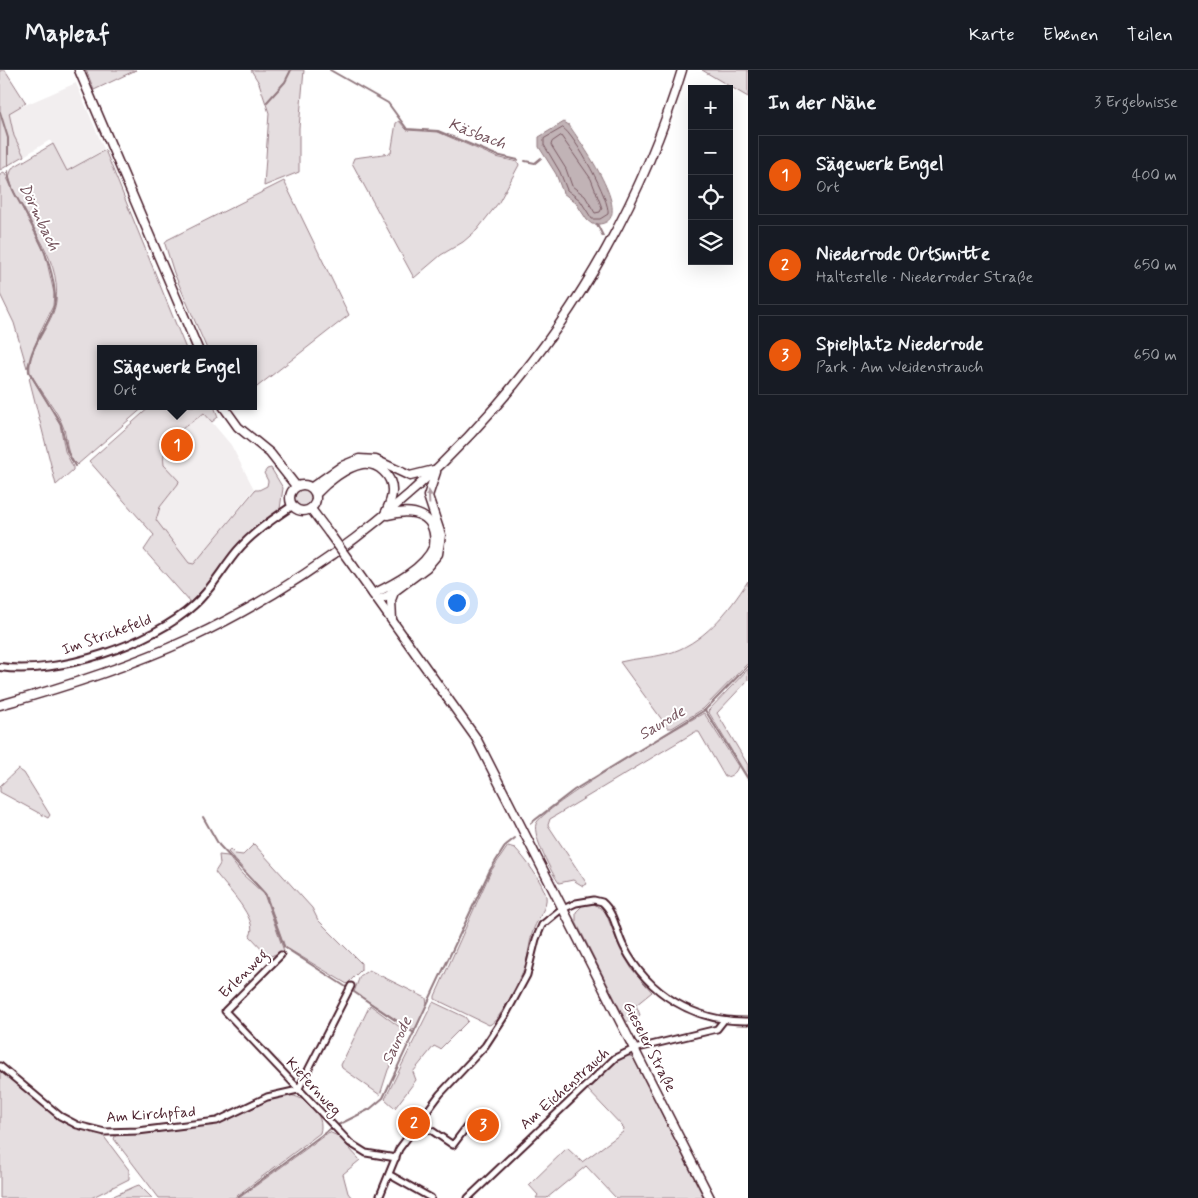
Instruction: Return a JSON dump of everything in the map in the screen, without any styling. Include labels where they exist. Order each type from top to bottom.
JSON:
[{"type":"main road","points":[[79,70],[196,345]]},
{"type":"main road","points":[[0,705],[105,673],[211,628],[259,603],[316,566],[384,516],[438,468],[478,428],[519,380],[551,338],[587,284],[641,181],[666,118],[682,70]]},
{"type":"main road","points":[[227,410],[238,427],[270,453],[296,486]]},
{"type":"main road","points":[[314,490],[342,466],[359,459],[376,460],[410,476],[438,468]]},
{"type":"main road","points":[[314,490],[348,469],[361,464],[375,466],[387,476],[392,488],[391,500],[384,516]]},
{"type":"main road","points":[[376,597],[394,591],[431,563],[440,548],[440,528],[428,496],[429,488],[438,468]]},
{"type":"main road","points":[[304,484],[314,490],[316,502],[311,509],[299,510],[292,506],[290,497],[296,486],[304,484]]},
{"type":"main road","name":"Gieseler Straße","points":[[311,509],[354,566],[476,738],[710,1198]]},
{"type":"main road","points":[[376,597],[423,562],[434,546],[432,526],[422,515],[406,511],[384,516]]},
{"type":"main road","points":[[392,620],[391,600],[394,591]]},
{"type":"street","name":"Im Strickefeld","points":[[0,667],[29,669],[66,664],[121,646],[166,625],[187,611],[203,597],[245,542],[292,506]]},
{"type":"street","points":[[379,1198],[396,1158],[418,1122],[453,1080],[485,1046],[525,981],[542,925],[564,909],[586,900],[602,902],[611,913],[628,955],[659,992],[695,1013],[724,1020],[748,1021]]},
{"type":"street","name":"Erlenweg","points":[[225,1012],[281,955]]},
{"type":"street","points":[[298,1090],[351,986]]},
{"type":"street","name":"Kiefernweg","points":[[225,1012],[336,1130],[360,1150],[396,1158]]},
{"type":"street","name":"Am Eichenstrauch","points":[[468,1198],[609,1062],[634,1049],[717,1029],[724,1020]]},
{"type":"street","name":"Am Kirchpfad","points":[[0,1066],[60,1116],[77,1125],[105,1132],[145,1130],[217,1121],[267,1098],[298,1090]]},
{"type":"street","points":[[418,1122],[453,1145],[468,1125],[480,1134]]},
{"type":"street","points":[[390,1175],[431,1198]]},
{"type":"shaded area","points":[[0,70],[5,70],[26,103],[9,113],[14,136],[24,156],[0,170]]},
{"type":"shaded area","points":[[86,70],[136,70],[94,90]]},
{"type":"shaded area","points":[[251,70],[304,70],[299,128],[299,172],[264,186],[269,113],[259,83]]},
{"type":"shaded area","points":[[702,70],[748,70],[748,97],[733,88],[733,85],[728,85]]},
{"type":"shaded area","points":[[76,83],[104,149],[67,171],[50,140],[24,156],[14,136],[9,112]]},
{"type":"shaded area","points":[[399,121],[407,130],[438,132],[496,157],[518,162],[519,165],[499,202],[477,230],[463,242],[441,255],[414,278],[352,163],[354,158],[391,153],[396,123]]},
{"type":"shaded area","points":[[53,144],[67,171],[105,150],[184,345],[97,345],[97,410],[140,410],[77,465],[70,457],[61,421],[30,372],[30,363],[36,345],[54,310],[56,284],[47,252],[14,192],[9,177],[12,168]]},
{"type":"shaded area","points":[[4,172],[45,253],[54,293],[53,306],[40,332],[27,368],[14,323],[0,294],[0,174]]},
{"type":"shaded area","points":[[284,181],[349,315],[257,387],[257,345],[205,345],[174,273],[165,244],[167,240]]},
{"type":"shaded area","points":[[31,376],[60,424],[65,451],[73,467],[73,470],[56,485],[29,378]]},
{"type":"shaded area","points":[[146,410],[215,410],[218,417],[212,422],[204,413],[175,434],[166,448],[164,465],[179,481],[160,507],[156,520],[189,563],[194,564],[255,490],[267,486],[268,481],[264,473],[267,469],[271,468],[283,488],[280,509],[242,540],[206,586],[190,602],[144,550],[154,535],[89,461]]},
{"type":"shaded area","points":[[204,413],[231,445],[254,489],[194,564],[189,563],[158,525],[156,516],[160,507],[178,484],[178,481],[164,465],[166,444],[170,438]]},
{"type":"shaded area","points":[[303,487],[310,490],[313,497],[310,504],[303,507],[296,504],[293,497],[296,490]]},
{"type":"shaded area","points":[[748,581],[748,663],[703,709],[672,728],[668,728],[620,662],[666,654],[679,650],[691,643],[703,635],[723,615]]},
{"type":"shaded area","points":[[748,669],[748,680],[717,713],[748,765],[748,778],[708,711]]},
{"type":"shaded area","points":[[704,713],[738,766],[735,772],[725,777],[699,732],[695,732],[550,819],[548,825],[587,884],[583,886],[573,880],[559,883],[540,845],[536,824],[561,801],[642,749]]},
{"type":"shaded area","points":[[18,769],[24,773],[50,815],[48,818],[0,792],[0,786]]},
{"type":"shaded area","points":[[254,844],[312,908],[318,920],[361,963],[361,970],[347,984],[285,947],[266,894],[228,852],[230,849],[235,854],[243,855]]},
{"type":"shaded area","points":[[508,846],[515,848],[538,878],[546,900],[532,933],[525,966],[510,999],[499,1016],[489,1025],[435,999],[435,996],[491,871]]},
{"type":"shaded area","points":[[219,855],[228,856],[242,874],[264,894],[284,951],[271,956],[250,936],[252,929],[246,912],[215,872],[220,864]]},
{"type":"shaded area","points":[[584,904],[594,904],[605,911],[621,951],[632,969],[652,992],[636,1005],[640,1015],[630,1022],[626,1021],[576,922],[576,912]]},
{"type":"shaded area","points":[[369,970],[426,998],[427,1004],[416,1029],[412,1030],[354,992],[360,976]]},
{"type":"shaded area","points":[[433,1002],[465,1017],[468,1021],[440,1049],[434,1046],[413,1072],[416,1080],[395,1108],[385,1099]]},
{"type":"shaded area","points":[[370,1005],[405,1031],[406,1035],[388,1070],[380,1095],[342,1068],[341,1065]]},
{"type":"shaded area","points":[[626,1055],[633,1057],[704,1198],[616,1198],[586,1166],[547,1198],[536,1198],[538,1195],[529,1185],[567,1148],[582,1162],[623,1132],[624,1128],[587,1089],[616,1060]]},
{"type":"shaded area","points":[[0,1070],[47,1110],[73,1125],[102,1134],[129,1170],[129,1179],[91,1198],[0,1198]]},
{"type":"shaded area","points":[[288,1095],[295,1096],[313,1107],[320,1119],[320,1133],[234,1198],[159,1198],[114,1139],[116,1134],[218,1124],[269,1099]]},
{"type":"shaded area","points":[[478,1113],[496,1129],[487,1138],[470,1122]]},
{"type":"shaded area","points":[[329,1132],[338,1136],[360,1160],[343,1174],[348,1193],[352,1198],[239,1198]]},
{"type":"shaded area","points":[[139,1185],[152,1198],[109,1198],[136,1186]]},
{"type":"water","points":[[564,122],[569,125],[584,147],[604,182],[610,199],[612,213],[607,222],[592,224],[587,220],[576,203],[563,193],[556,174],[539,147],[539,137]]},
{"type":"waterway","points":[[267,102],[285,82],[291,70]]},
{"type":"waterway","name":"Käsbach","points":[[330,70],[388,103],[407,129],[438,131],[496,155],[518,160]]},
{"type":"waterway","name":"Dörmbach","points":[[0,112],[8,138],[8,165]]},
{"type":"waterway","name":"Käsbach","points":[[525,161],[535,163],[541,158]]},
{"type":"waterway","name":"Dörmbach","points":[[8,171],[14,192],[44,252],[54,284],[54,305],[32,353],[29,362],[29,372],[61,424],[67,451],[75,466]]},
{"type":"waterway","points":[[597,224],[603,236]]},
{"type":"waterway","name":"Saurode","points":[[531,823],[574,790],[705,710],[748,666]]},
{"type":"waterway","points":[[705,710],[748,779]]},
{"type":"waterway","points":[[203,817],[219,845],[265,894],[284,947],[346,987]]},
{"type":"waterway","name":"Saurode","points":[[237,1198],[330,1129],[370,1109],[383,1098],[490,870],[506,845],[515,838]]},
{"type":"waterway","points":[[354,992],[414,1033]]},
{"type":"place","name":"Sägewerk Engel","points":[[177,445]]},
{"type":"place","name":"Niederrode Ortsmitte","points":[[414,1123]]},
{"type":"place","name":"Spielplatz Niederrode","points":[[483,1125]]}]
